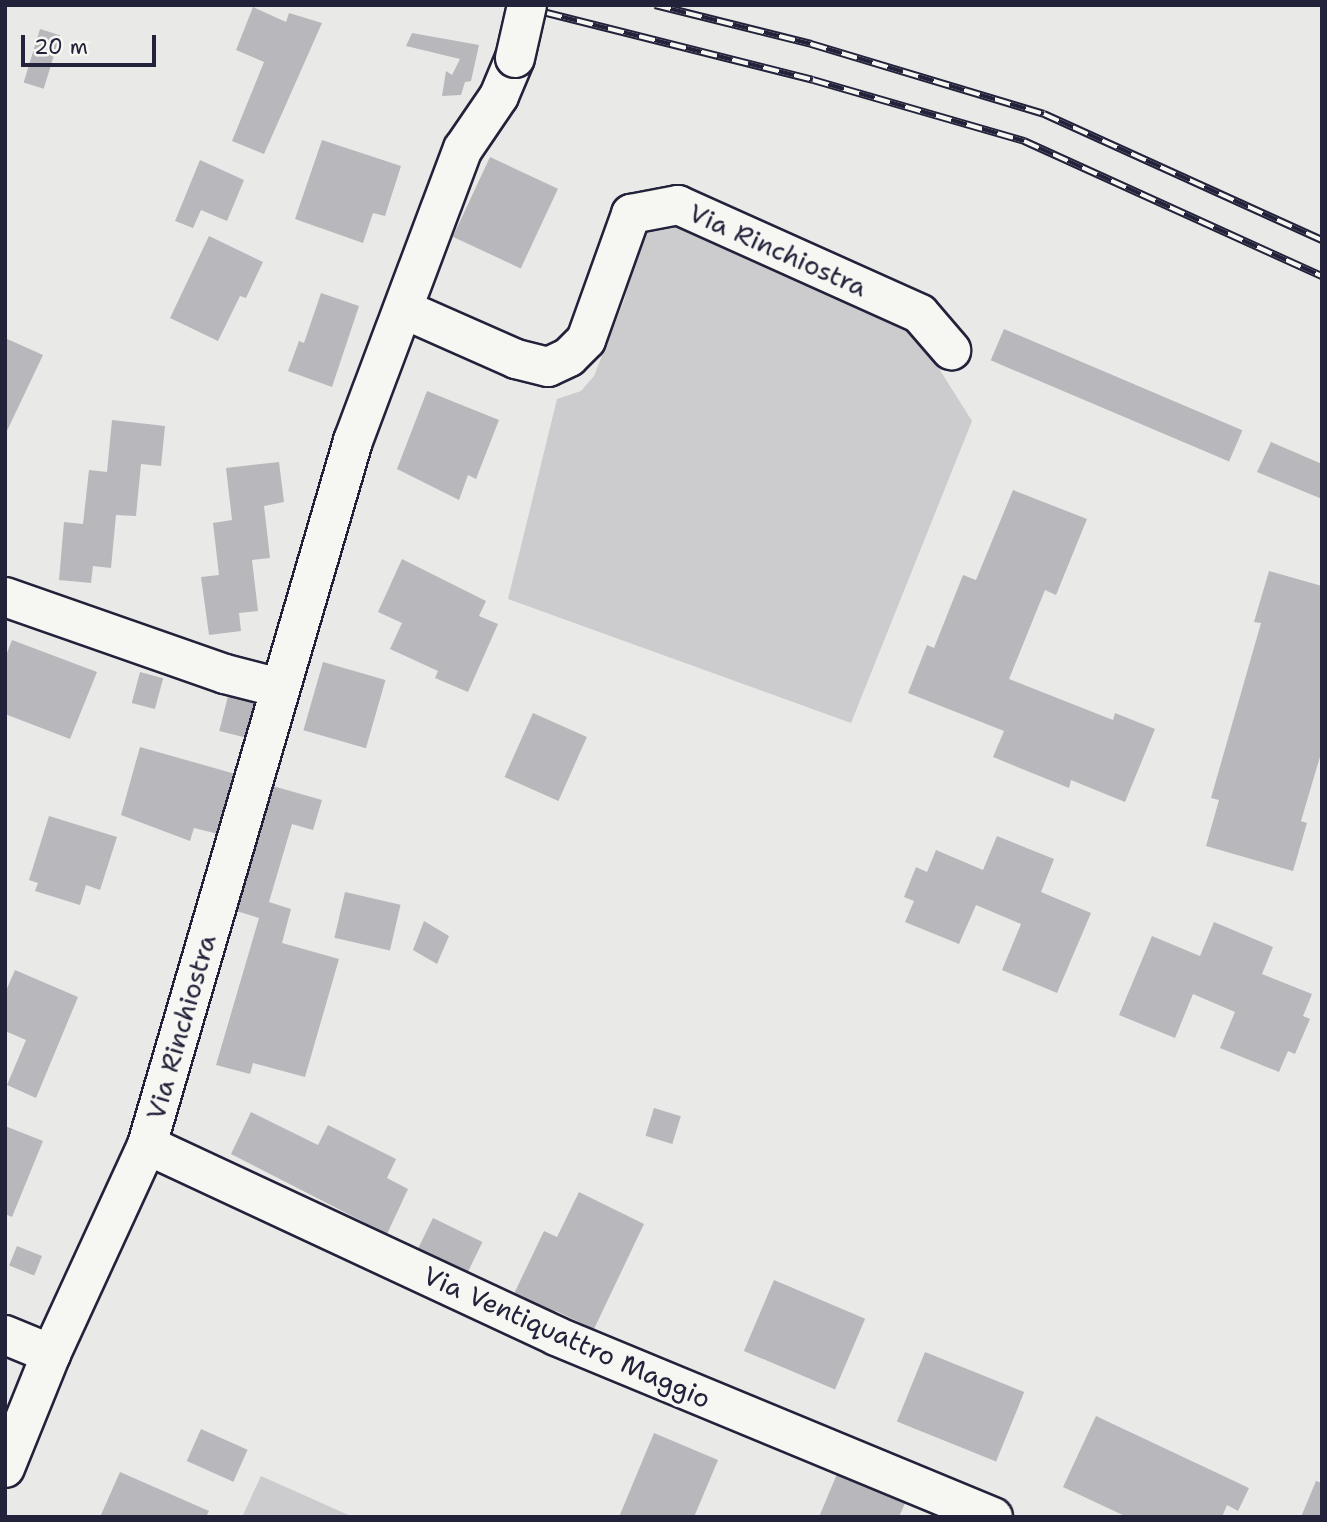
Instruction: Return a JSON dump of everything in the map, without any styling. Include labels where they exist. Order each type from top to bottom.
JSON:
[{"type":"street","name":"Via Rinchiostra","points":[[5,1468],[51,1354],[146,1145],[353,441],[463,149],[499,96],[515,58],[527,5]]},
{"type":"street","name":"Via Rinchiostra","points":[[403,309],[516,359],[548,367],[569,357],[586,340],[631,214],[678,205],[920,314],[951,350]]},
{"type":"street","points":[[5,597],[225,674],[280,688]]},
{"type":"street","name":"Via Ventiquattro Maggio","points":[[146,1145],[556,1336],[993,1517]]},
{"type":"street","points":[[5,1335],[51,1354]]},
{"type":"shaded area","points":[[676,225],[919,337],[972,421],[851,723],[508,599],[557,399],[581,391],[594,376],[625,298],[637,236],[643,228]]},
{"type":"shaded area","points":[[261,1476],[353,1517],[242,1517]]},
{"type":"building","points":[[253,7],[286,22],[289,13],[322,23],[264,154],[232,141],[264,62],[236,50]]},
{"type":"building","points":[[40,29],[60,35],[44,89],[24,83]]},
{"type":"building","points":[[412,33],[479,45],[471,81],[465,82],[461,95],[442,96],[446,71],[452,75],[460,59],[406,46]]},
{"type":"building","points":[[322,140],[401,166],[385,216],[373,213],[363,243],[295,219]]},
{"type":"building","points":[[490,157],[558,189],[521,268],[453,237]]},
{"type":"building","points":[[200,160],[244,180],[227,221],[201,210],[193,228],[175,221]]},
{"type":"building","points":[[209,236],[263,262],[246,298],[240,296],[218,341],[170,318]]},
{"type":"building","points":[[321,293],[359,306],[332,387],[288,371],[299,341],[304,343]]},
{"type":"building","points":[[1004,329],[1242,430],[1229,461],[991,360]]},
{"type":"building","points":[[5,338],[43,355],[5,435]]},
{"type":"building","points":[[427,391],[499,420],[476,479],[468,475],[459,500],[397,469]]},
{"type":"building","points":[[112,420],[165,426],[161,466],[141,464],[136,516],[116,515],[111,568],[93,566],[91,583],[59,580],[64,522],[83,524],[89,470],[107,472]]},
{"type":"building","points":[[1271,442],[1322,464],[1322,499],[1257,472]]},
{"type":"building","points":[[279,462],[284,502],[264,506],[270,558],[252,560],[258,611],[239,613],[241,631],[209,635],[201,577],[219,575],[213,523],[232,520],[226,468]]},
{"type":"building","points":[[1013,490],[1087,519],[1056,595],[1045,590],[1009,679],[1113,720],[1115,713],[1155,729],[1125,802],[1071,780],[1069,788],[993,757],[1004,731],[908,693],[927,645],[934,648],[963,575],[976,580]]},
{"type":"building","points":[[402,559],[486,601],[479,616],[498,624],[468,692],[435,678],[438,671],[390,649],[402,623],[378,612]]},
{"type":"building","points":[[1269,571],[1322,586],[1322,750],[1301,821],[1307,823],[1293,871],[1206,846],[1219,800],[1211,798],[1261,623],[1254,622]]},
{"type":"building","points":[[12,640],[97,672],[70,739],[5,714],[5,658]]},
{"type":"building","points":[[323,662],[385,680],[366,748],[303,730]]},
{"type":"building","points":[[140,672],[163,678],[155,709],[132,703]]},
{"type":"building","points":[[228,696],[260,704],[251,739],[219,731]]},
{"type":"building","points":[[533,713],[587,737],[558,801],[505,777]]},
{"type":"building","points":[[140,747],[239,775],[222,835],[194,828],[190,841],[121,815]]},
{"type":"building","points":[[259,782],[322,800],[313,830],[292,824],[269,902],[291,909],[282,943],[339,959],[305,1077],[253,1063],[250,1074],[216,1065],[259,918],[223,907]]},
{"type":"building","points":[[49,816],[117,837],[100,890],[86,885],[80,905],[35,891],[38,883],[29,880]]},
{"type":"building","points":[[997,836],[1054,859],[1041,892],[1091,913],[1057,993],[1002,970],[1021,924],[976,905],[959,944],[905,922],[914,901],[904,897],[916,867],[927,872],[936,850],[983,870]]},
{"type":"building","points":[[345,892],[401,905],[390,951],[334,938]]},
{"type":"building","points":[[424,921],[449,936],[437,964],[413,950]]},
{"type":"building","points":[[1214,922],[1273,947],[1262,974],[1312,994],[1303,1016],[1310,1019],[1295,1054],[1288,1051],[1279,1072],[1220,1048],[1235,1012],[1193,994],[1175,1038],[1119,1015],[1152,936],[1200,956]]},
{"type":"building","points":[[15,970],[78,997],[36,1098],[7,1085],[26,1040],[5,1031],[5,993]]},
{"type":"building","points":[[654,1108],[681,1116],[672,1144],[646,1136]]},
{"type":"building","points":[[251,1112],[318,1145],[328,1125],[396,1159],[387,1178],[408,1189],[387,1234],[231,1154]]},
{"type":"building","points":[[5,1126],[43,1141],[12,1217],[5,1214]]},
{"type":"building","points":[[579,1192],[644,1224],[594,1329],[556,1311],[552,1319],[511,1300],[544,1231],[557,1237]]},
{"type":"building","points":[[433,1218],[482,1242],[467,1274],[417,1250]]},
{"type":"building","points":[[17,1246],[42,1256],[34,1276],[9,1265]]},
{"type":"building","points":[[774,1280],[865,1319],[835,1390],[744,1351]]},
{"type":"building","points":[[925,1352],[1024,1392],[996,1462],[897,1422]]},
{"type":"building","points":[[1096,1416],[1249,1488],[1238,1511],[1227,1505],[1222,1517],[1127,1517],[1063,1487]]},
{"type":"building","points":[[201,1429],[248,1450],[233,1482],[187,1461]]},
{"type":"building","points":[[654,1433],[718,1460],[694,1517],[619,1517]]},
{"type":"building","points":[[120,1472],[209,1511],[206,1517],[100,1517]]},
{"type":"building","points":[[837,1474],[905,1503],[899,1517],[819,1517]]},
{"type":"building","points":[[1316,1481],[1322,1483],[1322,1517],[1301,1517]]},
{"type":"railway","points":[[515,5],[813,80],[1024,141],[1322,276]]},
{"type":"railway","points":[[655,5],[811,44],[1044,114],[1322,240]]}]
